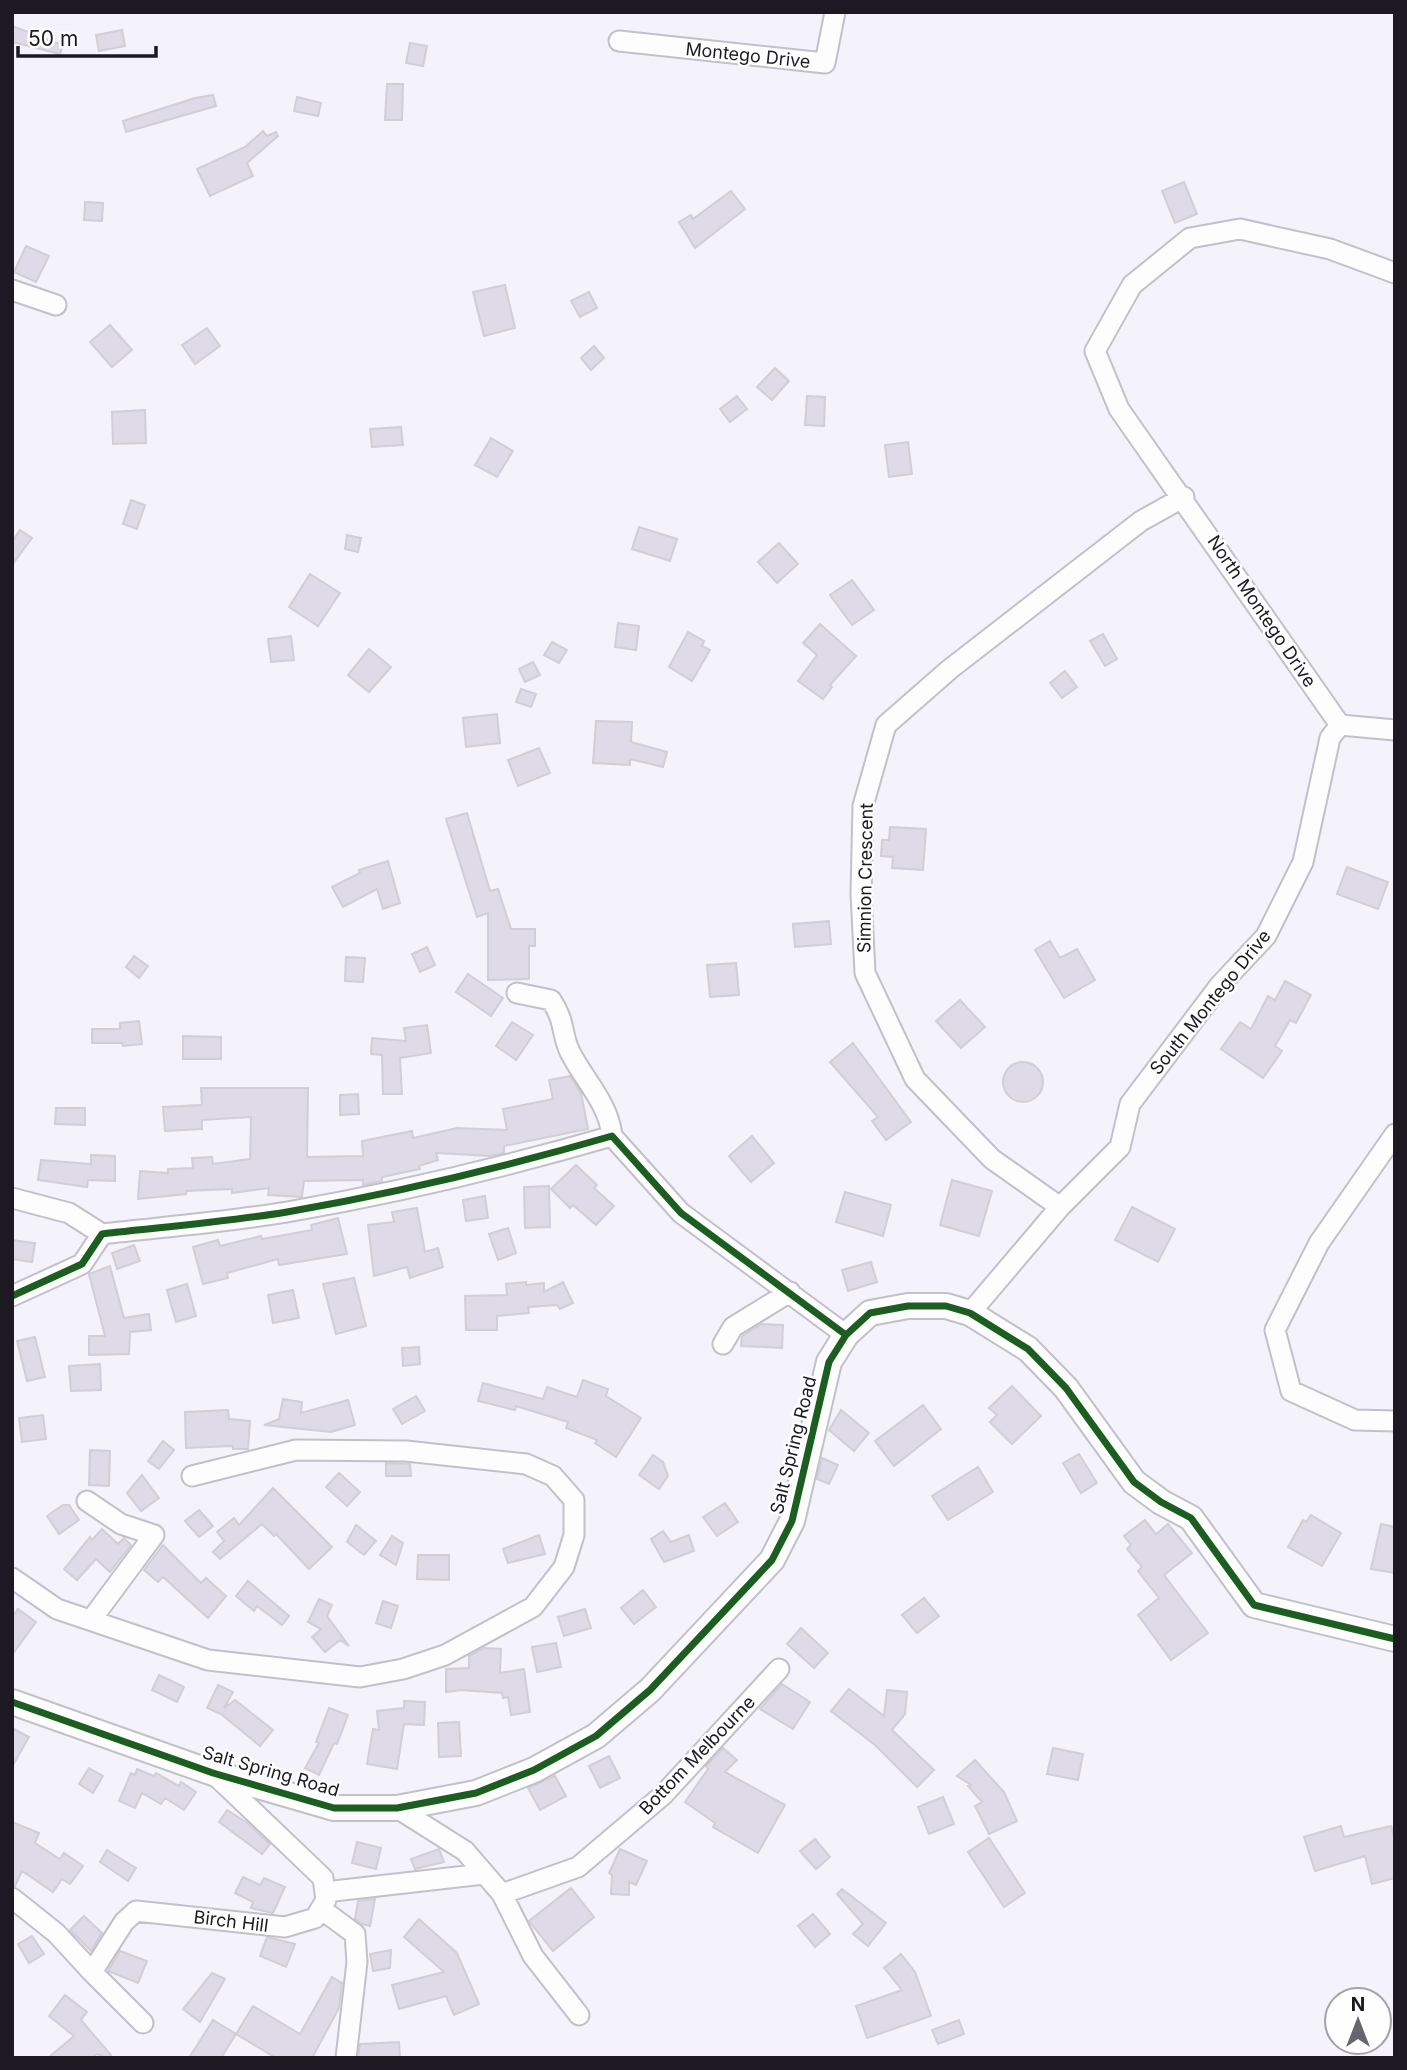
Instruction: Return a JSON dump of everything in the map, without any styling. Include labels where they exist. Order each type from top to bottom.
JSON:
[{"type":"street","name":"Montego Drive","points":[[619,41],[825,63],[835,12]]},
{"type":"street","points":[[1184,497],[1119,409],[1095,351],[1132,285],[1190,238],[1240,229],[1330,249],[1395,273]]},
{"type":"street","points":[[12,290],[56,305]]},
{"type":"street","name":"North Montego Drive","points":[[1184,497],[1340,725]]},
{"type":"street","name":"Simnion Crescent","points":[[1060,1207],[992,1159],[915,1079],[865,973],[861,894],[863,806],[886,725],[950,669],[1141,521],[1184,497]]},
{"type":"street","points":[[1340,725],[1395,730]]},
{"type":"street","name":"South Montego Drive","points":[[970,1313],[1060,1207],[1120,1147],[1130,1104],[1220,985],[1266,936],[1303,862],[1330,738],[1340,725]]},
{"type":"street","points":[[517,993],[551,1000],[562,1017],[568,1049],[610,1117],[612,1136],[681,1213],[846,1335]]},
{"type":"street","points":[[1395,1135],[1319,1243],[1275,1330],[1291,1391],[1355,1420],[1395,1421]]},
{"type":"street","points":[[12,1198],[69,1213],[102,1234],[283,1212],[372,1196],[473,1174],[612,1136]]},
{"type":"street","points":[[12,1296],[82,1264],[102,1234]]},
{"type":"street","points":[[723,1344],[733,1327],[790,1292]]},
{"type":"street","name":"Salt Spring Road","points":[[12,1702],[213,1773],[334,1808],[397,1808],[476,1793],[534,1770],[596,1736],[650,1690],[772,1560],[792,1521],[830,1362],[846,1335],[870,1313],[908,1306],[946,1306],[970,1313],[1028,1349],[1066,1388],[1134,1482],[1161,1502],[1191,1518],[1254,1605],[1395,1639]]},
{"type":"street","points":[[12,1578],[57,1609],[208,1660],[360,1677],[403,1669],[445,1655],[533,1607],[565,1567],[574,1535],[574,1500],[553,1476],[526,1464],[406,1451],[296,1450],[192,1476]]},
{"type":"street","points":[[87,1501],[121,1524],[154,1535],[91,1620]]},
{"type":"street","name":"Bottom Melbourne","points":[[502,1894],[578,1867],[663,1795],[779,1669]]},
{"type":"street","points":[[213,1773],[323,1878],[323,1900],[355,1934],[357,1962],[346,2058]]},
{"type":"street","points":[[397,1808],[465,1851],[502,1894],[533,1956],[579,2015]]},
{"type":"street","points":[[323,1900],[484,1874]]},
{"type":"street","points":[[12,1898],[55,1933],[143,2023]]},
{"type":"street","name":"Birch Hill","points":[[92,1972],[124,1922],[136,1911],[285,1927],[315,1918],[323,1900]]},
{"type":"building","points":[[12,26],[63,45],[60,54],[12,42]]},
{"type":"building","points":[[122,30],[125,46],[99,51],[96,35]]},
{"type":"building","points":[[410,43],[427,46],[423,66],[406,63]]},
{"type":"building","points":[[387,84],[403,84],[402,120],[385,120]]},
{"type":"building","points":[[213,95],[216,106],[126,132],[123,121],[195,98]]},
{"type":"building","points":[[297,97],[321,103],[318,116],[294,111]]},
{"type":"building","points":[[263,131],[267,136],[276,132],[278,136],[247,163],[253,176],[210,196],[197,169],[245,147]]},
{"type":"building","points":[[1184,182],[1197,214],[1175,223],[1162,191]]},
{"type":"building","points":[[731,191],[745,209],[695,248],[679,222],[691,215],[693,219]]},
{"type":"building","points":[[85,202],[103,203],[102,221],[84,220]]},
{"type":"building","points":[[26,246],[49,256],[36,282],[14,272]]},
{"type":"building","points":[[505,285],[515,328],[484,336],[473,292]]},
{"type":"building","points":[[589,292],[597,308],[580,317],[571,301]]},
{"type":"building","points":[[110,325],[132,350],[112,367],[90,342]]},
{"type":"building","points":[[207,328],[220,346],[195,364],[182,345]]},
{"type":"building","points":[[594,346],[604,358],[591,370],[581,358]]},
{"type":"building","points":[[775,368],[789,381],[772,400],[757,387]]},
{"type":"building","points":[[737,396],[747,409],[730,422],[720,409]]},
{"type":"building","points":[[807,396],[825,397],[824,426],[805,425]]},
{"type":"building","points":[[145,410],[146,443],[113,444],[112,412]]},
{"type":"building","points":[[401,427],[403,445],[372,447],[370,429]]},
{"type":"building","points":[[491,438],[513,451],[497,477],[475,465]]},
{"type":"building","points":[[908,442],[912,474],[889,477],[885,445]]},
{"type":"building","points":[[131,500],[145,505],[137,529],[123,524]]},
{"type":"building","points":[[639,527],[677,539],[670,561],[632,549]]},
{"type":"building","points":[[20,530],[32,538],[12,565],[12,542]]},
{"type":"building","points":[[347,535],[361,538],[358,552],[345,549]]},
{"type":"building","points":[[779,543],[798,564],[777,583],[758,562]]},
{"type":"building","points":[[310,574],[340,593],[318,626],[289,607]]},
{"type":"building","points":[[852,580],[874,610],[852,625],[830,595]]},
{"type":"building","points":[[618,623],[639,626],[636,650],[615,647]]},
{"type":"building","points":[[820,624],[856,656],[830,685],[832,687],[823,699],[798,681],[817,655],[803,643]]},
{"type":"building","points":[[688,632],[704,641],[702,646],[710,650],[692,681],[669,667]]},
{"type":"building","points":[[1103,634],[1117,659],[1105,666],[1090,641]]},
{"type":"building","points":[[291,636],[294,660],[271,662],[268,639]]},
{"type":"building","points":[[552,642],[567,650],[559,663],[544,655]]},
{"type":"building","points":[[369,649],[391,667],[369,692],[348,675]]},
{"type":"building","points":[[533,662],[540,675],[525,682],[519,669]]},
{"type":"building","points":[[1065,671],[1077,687],[1062,698],[1050,683]]},
{"type":"building","points":[[521,689],[536,694],[531,707],[516,702]]},
{"type":"building","points":[[497,714],[500,743],[466,747],[463,718]]},
{"type":"building","points":[[596,721],[632,722],[631,742],[667,752],[663,767],[630,759],[630,765],[593,763]]},
{"type":"building","points":[[539,748],[550,773],[518,786],[508,760]]},
{"type":"building","points":[[467,813],[490,891],[498,889],[511,929],[535,929],[535,946],[529,946],[529,979],[488,980],[488,913],[477,917],[446,819]]},
{"type":"building","points":[[890,827],[926,829],[923,870],[892,868],[893,857],[881,856],[882,840],[889,840]]},
{"type":"building","points":[[388,861],[400,903],[383,909],[377,889],[343,907],[332,887],[360,873],[359,870]]},
{"type":"building","points":[[1347,867],[1388,882],[1378,909],[1337,894]]},
{"type":"building","points":[[829,921],[831,944],[795,947],[793,924]]},
{"type":"building","points":[[1050,941],[1060,958],[1077,949],[1095,980],[1064,998],[1035,950]]},
{"type":"building","points":[[427,947],[435,965],[420,972],[412,954]]},
{"type":"building","points":[[134,956],[148,966],[139,978],[126,967]]},
{"type":"building","points":[[346,957],[365,958],[363,982],[345,981]]},
{"type":"building","points":[[736,963],[739,995],[710,997],[707,965]]},
{"type":"building","points":[[468,974],[503,998],[491,1016],[456,992]]},
{"type":"building","points":[[1285,981],[1311,995],[1296,1023],[1290,1020],[1275,1046],[1282,1051],[1263,1078],[1221,1049],[1240,1022],[1251,1029],[1268,996],[1275,1000]]},
{"type":"building","points":[[960,1000],[985,1027],[961,1048],[936,1021]]},
{"type":"building","points":[[139,1021],[142,1044],[123,1046],[122,1043],[92,1043],[92,1029],[120,1029],[120,1023]]},
{"type":"building","points":[[512,1022],[533,1035],[516,1060],[496,1046]]},
{"type":"building","points":[[427,1025],[431,1053],[400,1058],[402,1094],[383,1094],[382,1055],[371,1054],[372,1038],[406,1041],[404,1028]]},
{"type":"building","points":[[183,1036],[221,1037],[221,1059],[183,1059]]},
{"type":"building","points":[[853,1043],[911,1122],[886,1140],[872,1121],[878,1117],[830,1062]]},
{"type":"building","points":[[1023,1062],[1037,1068],[1043,1082],[1037,1096],[1023,1102],[1009,1096],[1003,1082],[1009,1068]]},
{"type":"building","points":[[570,1076],[581,1093],[588,1129],[504,1146],[504,1153],[490,1156],[436,1153],[438,1160],[419,1166],[420,1169],[382,1177],[382,1181],[363,1185],[363,1180],[304,1181],[302,1197],[268,1195],[269,1188],[232,1193],[232,1189],[186,1191],[186,1194],[138,1199],[140,1171],[168,1173],[168,1169],[193,1168],[192,1158],[212,1157],[213,1164],[250,1159],[251,1117],[202,1120],[202,1129],[165,1131],[163,1107],[202,1105],[201,1088],[308,1088],[307,1157],[363,1156],[362,1141],[412,1131],[413,1138],[457,1128],[507,1130],[503,1109],[553,1099],[549,1080]]},
{"type":"building","points":[[358,1094],[359,1114],[340,1115],[340,1095]]},
{"type":"building","points":[[56,1108],[85,1108],[85,1125],[55,1124]]},
{"type":"building","points":[[752,1136],[774,1163],[751,1182],[729,1156]]},
{"type":"building","points":[[91,1155],[115,1156],[115,1181],[88,1180],[87,1187],[38,1180],[41,1160],[91,1164]]},
{"type":"building","points":[[576,1165],[597,1185],[594,1188],[614,1206],[596,1225],[573,1205],[570,1208],[551,1189]]},
{"type":"building","points":[[952,1180],[992,1191],[979,1236],[940,1225]]},
{"type":"building","points":[[549,1186],[550,1227],[525,1228],[524,1187]]},
{"type":"building","points":[[845,1192],[891,1205],[883,1236],[836,1222]]},
{"type":"building","points":[[485,1196],[488,1218],[466,1221],[463,1200]]},
{"type":"building","points":[[1132,1207],[1175,1229],[1158,1262],[1115,1240]]},
{"type":"building","points":[[417,1208],[425,1252],[438,1248],[443,1267],[410,1278],[407,1267],[374,1276],[368,1225],[394,1222],[392,1212]]},
{"type":"building","points":[[338,1218],[347,1254],[279,1265],[278,1259],[227,1273],[228,1278],[203,1284],[193,1247],[218,1240],[220,1246],[261,1236],[262,1239],[312,1230],[311,1225]]},
{"type":"building","points":[[508,1228],[516,1253],[498,1260],[489,1234]]},
{"type":"building","points":[[12,1240],[35,1243],[32,1262],[12,1259]]},
{"type":"building","points":[[134,1245],[140,1261],[117,1269],[112,1253]]},
{"type":"building","points":[[871,1262],[877,1282],[848,1291],[842,1270]]},
{"type":"building","points":[[110,1266],[124,1318],[149,1314],[151,1330],[130,1332],[129,1354],[89,1355],[89,1336],[105,1336],[89,1274]]},
{"type":"building","points":[[354,1278],[366,1326],[336,1334],[323,1284]]},
{"type":"building","points":[[526,1282],[526,1285],[544,1283],[544,1292],[563,1282],[573,1303],[560,1309],[557,1305],[528,1307],[529,1313],[497,1316],[497,1330],[466,1330],[465,1296],[507,1295],[506,1284]]},
{"type":"building","points":[[187,1284],[196,1316],[176,1322],[167,1290]]},
{"type":"building","points":[[293,1290],[299,1318],[273,1323],[268,1295]]},
{"type":"building","points":[[762,1324],[783,1325],[782,1348],[741,1346],[742,1336]]},
{"type":"building","points":[[35,1337],[45,1377],[27,1381],[17,1341]]},
{"type":"building","points":[[419,1347],[420,1364],[403,1366],[402,1348]]},
{"type":"building","points":[[100,1364],[101,1390],[71,1391],[69,1366]]},
{"type":"building","points":[[583,1380],[608,1389],[606,1396],[641,1418],[616,1457],[595,1443],[597,1440],[566,1428],[568,1422],[516,1406],[515,1410],[478,1401],[483,1383],[543,1399],[547,1387],[577,1397]]},
{"type":"building","points":[[1012,1386],[1041,1416],[1012,1444],[990,1422],[997,1415],[989,1408]]},
{"type":"building","points":[[416,1396],[425,1411],[402,1424],[393,1409]]},
{"type":"building","points":[[283,1399],[302,1402],[301,1413],[348,1400],[355,1425],[331,1432],[264,1425],[279,1419]]},
{"type":"building","points":[[923,1405],[941,1429],[894,1466],[875,1441]]},
{"type":"building","points":[[228,1410],[229,1419],[250,1421],[248,1449],[233,1449],[233,1446],[186,1448],[185,1412]]},
{"type":"building","points":[[841,1410],[869,1433],[854,1451],[829,1430]]},
{"type":"building","points":[[43,1415],[46,1439],[22,1442],[19,1418]]},
{"type":"building","points":[[163,1441],[174,1450],[159,1469],[148,1461]]},
{"type":"building","points":[[90,1450],[110,1451],[109,1486],[89,1485]]},
{"type":"building","points":[[1079,1454],[1097,1483],[1081,1493],[1063,1463]]},
{"type":"building","points":[[653,1455],[663,1462],[668,1476],[659,1489],[639,1475]]},
{"type":"building","points":[[822,1458],[838,1465],[829,1484],[817,1479]]},
{"type":"building","points":[[386,1463],[410,1464],[411,1476],[386,1476]]},
{"type":"building","points":[[978,1467],[993,1492],[948,1520],[932,1496]]},
{"type":"building","points":[[339,1473],[360,1492],[347,1506],[326,1487]]},
{"type":"building","points":[[142,1475],[159,1498],[141,1511],[127,1493]]},
{"type":"building","points":[[273,1488],[332,1547],[309,1569],[276,1534],[274,1536],[262,1524],[220,1559],[213,1552],[224,1541],[217,1532],[234,1518],[239,1525]]},
{"type":"building","points":[[725,1503],[738,1522],[717,1536],[703,1517]]},
{"type":"building","points":[[63,1505],[69,1505],[79,1520],[59,1534],[47,1516]]},
{"type":"building","points":[[199,1510],[213,1526],[199,1537],[185,1521]]},
{"type":"building","points":[[1311,1515],[1341,1533],[1322,1566],[1288,1547],[1303,1520],[1306,1522]]},
{"type":"building","points":[[1145,1520],[1156,1534],[1168,1524],[1192,1553],[1164,1575],[1208,1633],[1171,1660],[1138,1615],[1159,1598],[1138,1571],[1142,1567],[1127,1549],[1131,1545],[1124,1536]]},
{"type":"building","points":[[1381,1524],[1395,1527],[1395,1573],[1371,1569]]},
{"type":"building","points":[[356,1525],[376,1541],[364,1555],[347,1542]]},
{"type":"building","points":[[102,1529],[118,1544],[124,1538],[131,1545],[110,1572],[96,1559],[77,1580],[64,1569],[90,1537],[92,1540]]},
{"type":"building","points":[[663,1531],[671,1542],[689,1535],[694,1551],[664,1562],[651,1539]]},
{"type":"building","points":[[539,1535],[545,1554],[508,1563],[503,1549]]},
{"type":"building","points":[[392,1536],[403,1543],[396,1565],[380,1555]]},
{"type":"building","points":[[163,1545],[201,1583],[206,1578],[226,1596],[208,1618],[163,1577],[158,1582],[144,1570]]},
{"type":"building","points":[[418,1555],[449,1555],[449,1580],[417,1579]]},
{"type":"building","points":[[248,1581],[289,1616],[282,1625],[257,1606],[254,1611],[236,1596]]},
{"type":"building","points":[[643,1590],[656,1607],[634,1624],[621,1608]]},
{"type":"building","points":[[924,1598],[939,1616],[917,1633],[902,1615]]},
{"type":"building","points":[[319,1599],[332,1605],[327,1616],[349,1646],[340,1640],[325,1652],[312,1637],[321,1629],[308,1622]]},
{"type":"building","points":[[383,1601],[398,1606],[391,1628],[376,1623]]},
{"type":"building","points":[[18,1609],[36,1622],[12,1655],[12,1617]]},
{"type":"building","points":[[585,1609],[591,1628],[564,1636],[558,1617]]},
{"type":"building","points":[[801,1628],[828,1653],[814,1668],[787,1644]]},
{"type":"building","points":[[556,1643],[561,1667],[537,1672],[532,1647]]},
{"type":"building","points":[[484,1648],[501,1649],[500,1673],[524,1669],[530,1712],[511,1715],[508,1697],[503,1698],[502,1693],[461,1690],[446,1692],[446,1669],[469,1668],[469,1656]]},
{"type":"building","points":[[159,1675],[184,1687],[177,1702],[152,1690]]},
{"type":"building","points":[[782,1684],[810,1702],[793,1729],[760,1709]]},
{"type":"building","points":[[218,1685],[233,1692],[224,1708],[235,1700],[273,1730],[260,1746],[221,1714],[207,1708]]},
{"type":"building","points":[[849,1689],[884,1716],[887,1690],[907,1692],[905,1714],[892,1730],[934,1770],[917,1787],[875,1745],[831,1711]]},
{"type":"building","points":[[404,1701],[425,1702],[424,1725],[404,1724],[397,1769],[367,1764],[373,1729],[379,1730],[377,1711],[404,1708]]},
{"type":"building","points":[[329,1708],[348,1715],[337,1744],[334,1743],[319,1775],[305,1768],[319,1743],[316,1742]]},
{"type":"building","points":[[459,1722],[461,1756],[439,1757],[438,1723]]},
{"type":"building","points":[[12,1728],[29,1737],[12,1767]]},
{"type":"building","points":[[723,1748],[737,1760],[725,1772],[785,1805],[758,1853],[713,1827],[715,1823],[685,1802],[708,1769],[706,1766]]},
{"type":"building","points":[[1053,1748],[1083,1754],[1078,1780],[1047,1774]]},
{"type":"building","points":[[609,1756],[620,1778],[600,1788],[589,1766]]},
{"type":"building","points":[[975,1760],[1004,1792],[1017,1821],[989,1834],[975,1806],[982,1802],[968,1786],[971,1785],[957,1776]]},
{"type":"building","points":[[89,1768],[103,1776],[93,1793],[79,1784]]},
{"type":"building","points":[[137,1769],[154,1776],[156,1773],[179,1786],[181,1782],[196,1792],[184,1810],[165,1798],[161,1804],[142,1793],[135,1808],[119,1801],[131,1773],[135,1775]]},
{"type":"building","points":[[555,1776],[566,1796],[540,1810],[528,1788]]},
{"type":"building","points":[[943,1797],[954,1824],[929,1834],[918,1807]]},
{"type":"building","points":[[227,1810],[246,1822],[270,1844],[262,1854],[219,1822]]},
{"type":"building","points":[[12,1822],[39,1833],[35,1843],[60,1859],[64,1853],[83,1866],[70,1884],[62,1879],[53,1892],[22,1871],[15,1886],[12,1886]]},
{"type":"building","points":[[1341,1826],[1344,1837],[1391,1826],[1395,1839],[1395,1878],[1372,1884],[1365,1856],[1315,1871],[1304,1837]]},
{"type":"building","points":[[989,1838],[1025,1893],[1004,1907],[968,1852]]},
{"type":"building","points":[[815,1839],[830,1857],[816,1869],[800,1851]]},
{"type":"building","points":[[357,1842],[381,1848],[376,1869],[352,1863]]},
{"type":"building","points":[[439,1849],[444,1862],[415,1869],[411,1859]]},
{"type":"building","points":[[620,1849],[647,1861],[636,1885],[629,1882],[629,1895],[611,1894],[612,1875],[609,1873]]},
{"type":"building","points":[[107,1850],[136,1868],[128,1881],[100,1862]]},
{"type":"building","points":[[243,1877],[260,1885],[264,1878],[285,1887],[273,1913],[251,1908],[253,1902],[235,1893]]},
{"type":"building","points":[[571,1888],[594,1917],[553,1951],[529,1921]]},
{"type":"building","points":[[842,1889],[886,1923],[868,1946],[853,1934],[863,1924],[837,1894]]},
{"type":"building","points":[[375,1899],[370,1926],[355,1919],[358,1901]]},
{"type":"building","points":[[813,1914],[830,1934],[815,1947],[798,1926]]},
{"type":"building","points":[[84,1916],[102,1933],[91,1951],[70,1930]]},
{"type":"building","points":[[419,1919],[457,1953],[479,2004],[454,2015],[446,1996],[399,2009],[392,1985],[444,1972],[404,1937]]},
{"type":"building","points":[[32,1936],[44,1954],[29,1963],[18,1944]]},
{"type":"building","points":[[267,1937],[295,1944],[286,1967],[260,1956]]},
{"type":"building","points":[[391,1950],[390,1968],[373,1971],[370,1954]]},
{"type":"building","points":[[120,1951],[147,1961],[138,1983],[108,1971]]},
{"type":"building","points":[[901,1954],[915,1972],[931,2016],[867,2038],[856,2006],[902,1990],[884,1968]]},
{"type":"building","points":[[212,1973],[225,1979],[200,2022],[183,2009]]},
{"type":"building","points":[[332,1977],[342,1983],[339,2008],[312,2058],[276,2058],[236,2034],[253,2006],[300,2034]]},
{"type":"building","points":[[65,1995],[87,2012],[81,2020],[111,2055],[109,2058],[97,2054],[92,2058],[48,2058],[74,2036],[49,2016]]},
{"type":"building","points":[[213,2020],[236,2034],[221,2058],[189,2058]]},
{"type":"building","points":[[959,2020],[964,2034],[938,2044],[932,2030]]},
{"type":"building","points":[[399,2042],[400,2058],[358,2058],[360,2044]]},
{"type":"cycle path","points":[[12,1296],[82,1264],[102,1234],[241,1219],[328,1205],[450,1178],[612,1136],[681,1213],[846,1335]]},
{"type":"cycle path","points":[[12,1702],[213,1773],[334,1808],[397,1808],[476,1793],[534,1770],[596,1736],[650,1690],[772,1560],[792,1521],[829,1362],[846,1335],[870,1313],[908,1306],[946,1306],[970,1313],[1028,1349],[1066,1388],[1134,1482],[1161,1502],[1191,1518],[1254,1605],[1395,1639]]}]
